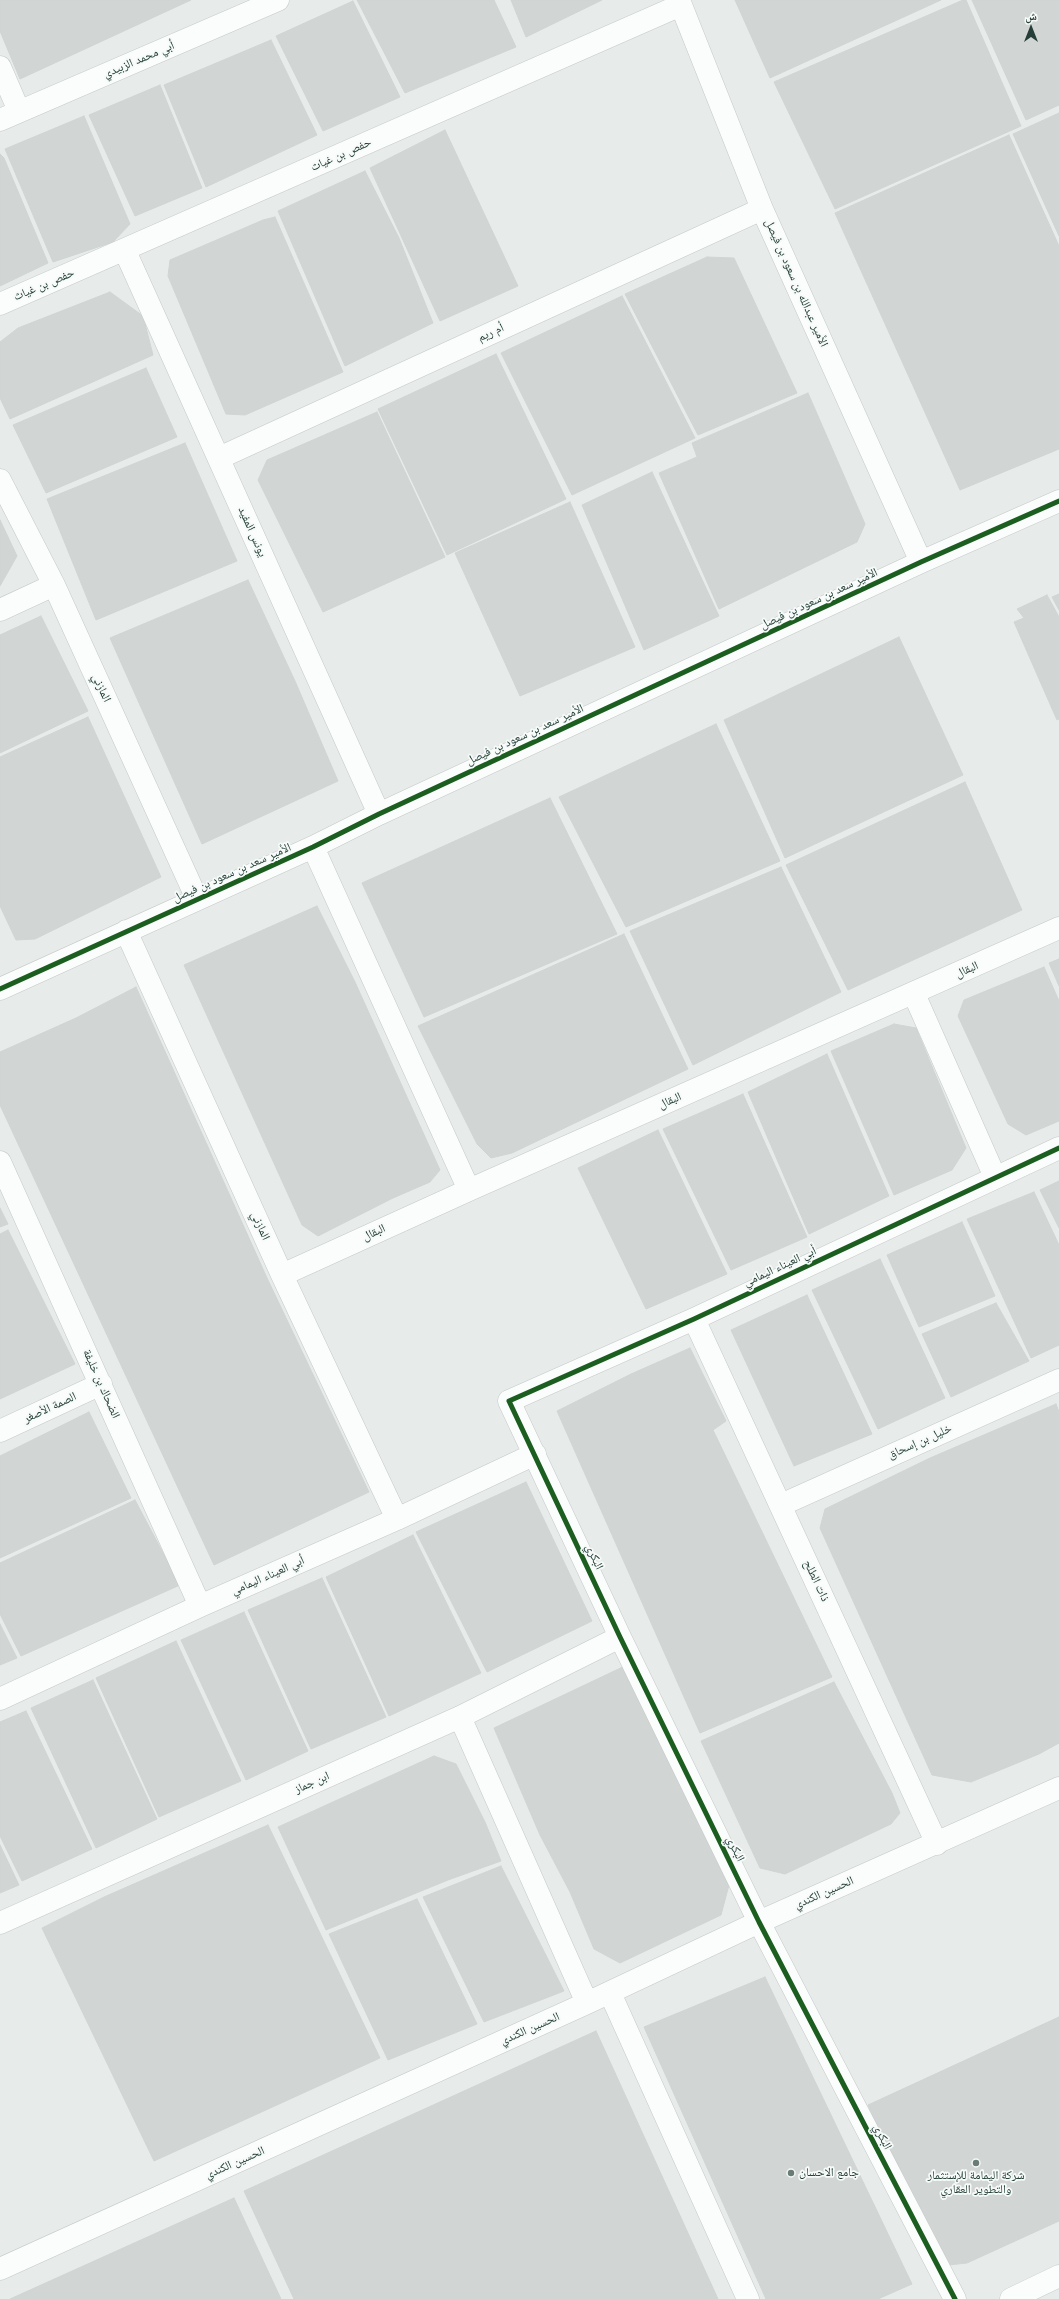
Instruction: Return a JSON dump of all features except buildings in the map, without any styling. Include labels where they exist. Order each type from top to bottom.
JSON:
[{"type":"street","name":"أبي محمد الزبيدي","points":[[0,120],[278,0]]},
{"type":"street","name":"الأمير عبدالله بن سعود بن فيصل","points":[[680,3],[762,209],[921,562]]},
{"type":"street","name":"حفص بن غياث","points":[[0,304],[125,251],[680,3]]},
{"type":"street","points":[[0,67],[19,111]]},
{"type":"street","name":"أم ريم","points":[[219,458],[762,209]]},
{"type":"street","name":"يونس المفيد","points":[[125,251],[379,814]]},
{"type":"street","name":"المازني","points":[[0,480],[54,585],[197,899]]},
{"type":"street","name":"الأمير سعد بن سعود بن فيصل","points":[[0,987],[126,932],[313,847],[379,814],[921,562],[1059,501]]},
{"type":"street","points":[[0,610],[54,585]]},
{"type":"street","points":[[313,847],[469,1190]]},
{"type":"street","name":"البقال","points":[[282,1275],[469,1190],[914,994],[1059,928]]},
{"type":"street","name":"المازني","points":[[126,932],[282,1275],[397,1519]]},
{"type":"street","points":[[914,994],[995,1177]]},
{"type":"street","name":"أبي العيناء اليمامي","points":[[509,1401],[694,1319],[1059,1148]]},
{"type":"street","name":"الضحاك بن خليفة","points":[[0,1162],[200,1606]]},
{"type":"street","name":"ذات الطلح","points":[[694,1319],[937,1844]]},
{"type":"street","name":"خليل بن إسحاق","points":[[781,1505],[1059,1380]]},
{"type":"street","name":"الصمة الأصغر","points":[[0,1431],[101,1384]]},
{"type":"street","name":"البكري","points":[[509,1401],[620,1636],[759,1922],[955,2299]]},
{"type":"street","name":"أبي العيناء اليمامي","points":[[0,1699],[200,1606],[397,1519],[535,1454]]},
{"type":"street","name":"ابن جماز","points":[[0,1923],[460,1717],[620,1636]]},
{"type":"street","points":[[460,1717],[587,2004]]},
{"type":"street","name":"الحسين الكندي","points":[[0,2269],[587,2004],[759,1922],[937,1844],[1059,1788]]},
{"type":"street","points":[[610,1993],[748,2299]]},
{"type":"street","points":[[1011,2299],[1059,2276]]},
{"type":"cycle path","points":[[0,989],[313,847],[379,814],[921,562],[1059,501]]},
{"type":"cycle path","points":[[955,2299],[759,1922],[620,1637],[509,1401],[694,1319],[1059,1148]]},
{"type":"place","name":"شركة اليمامة للإستثمار والتطوير العقاري","points":[[976,2163]]},
{"type":"place","name":"جامع الاحسان","points":[[791,2173]]}]
